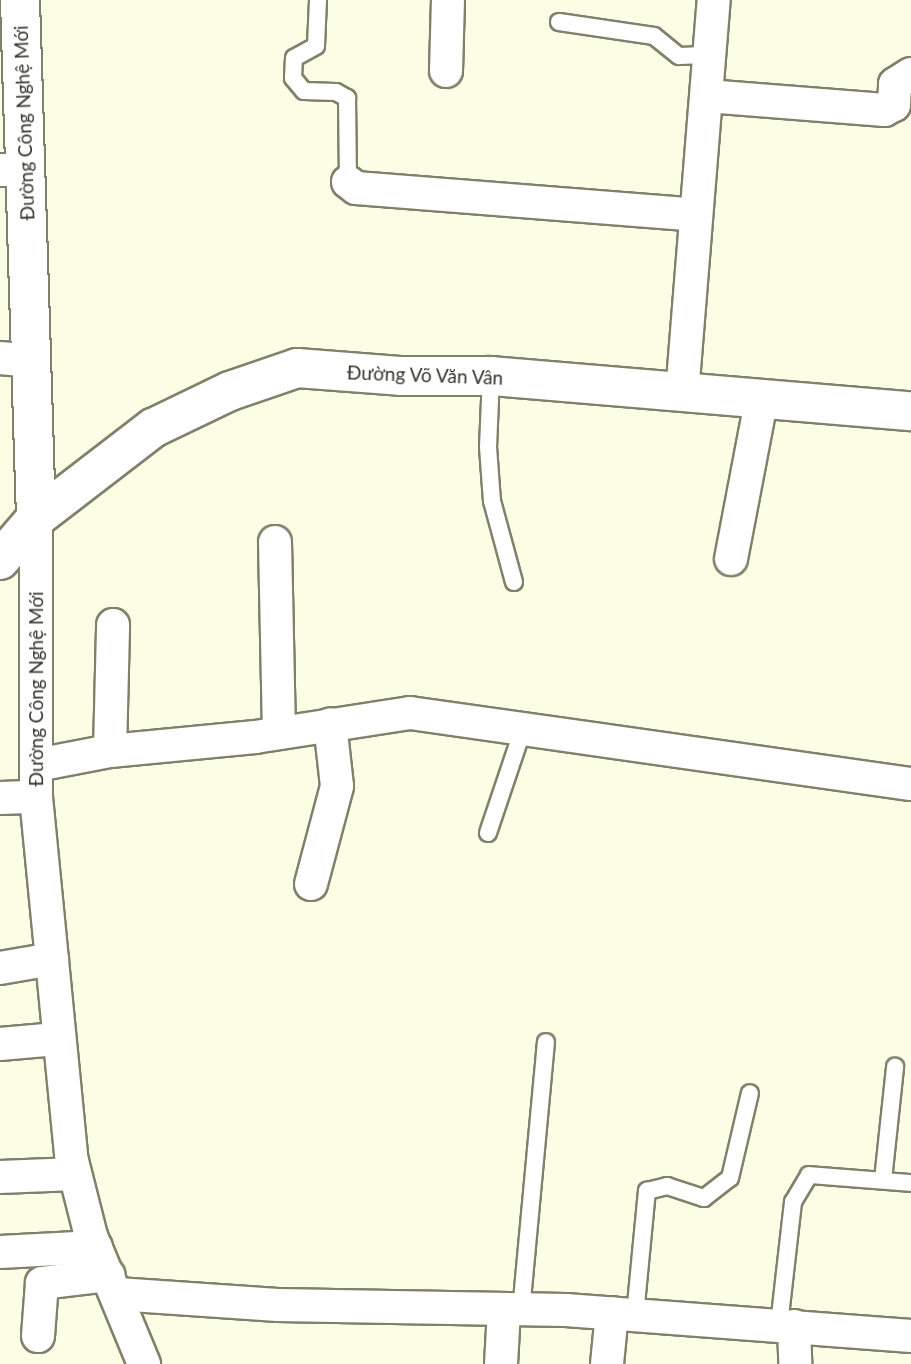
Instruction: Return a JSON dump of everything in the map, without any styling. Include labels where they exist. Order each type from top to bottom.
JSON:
[{"type":"street","name":"Đường Công Nghệ Mới","points":[[20,0],[13,170],[16,359],[36,518],[36,797],[57,1039],[75,1174],[96,1247],[144,1364]]},
{"type":"street","points":[[446,71],[448,0]]},
{"type":"street","points":[[682,394],[712,55],[714,0]]},
{"type":"street","points":[[707,96],[884,110],[894,105],[895,84],[911,74]]},
{"type":"street","points":[[348,182],[356,188],[696,215]]},
{"type":"street","name":"Đường Võ Văn Vân","points":[[3,553],[36,518],[153,428],[268,376],[297,368],[400,376],[491,376],[761,401],[911,411]]},
{"type":"street","points":[[731,559],[761,401]]},
{"type":"street","points":[[275,542],[279,733]]},
{"type":"street","points":[[110,751],[113,625]]},
{"type":"street","points":[[37,765],[110,751],[279,733],[410,713],[911,784]]},
{"type":"street","points":[[311,884],[337,786],[330,724]]},
{"type":"street","points":[[0,798],[36,797]]},
{"type":"street","points":[[0,968],[52,959]]},
{"type":"street","points":[[0,1044],[57,1039]]},
{"type":"street","points":[[0,1177],[75,1174]]},
{"type":"street","points":[[0,1252],[96,1247]]},
{"type":"street","points":[[38,1336],[42,1283],[113,1284],[278,1306],[624,1314],[911,1336]]},
{"type":"street","points":[[502,1364],[513,1311]]},
{"type":"street","points":[[607,1364],[624,1314]]},
{"type":"street","points":[[786,1326],[795,1364]]},
{"type":"lane","points":[[318,0],[316,46],[293,58],[293,78],[304,91],[342,93],[347,98],[348,182]]},
{"type":"lane","points":[[559,22],[654,36],[679,56],[712,55]]},
{"type":"lane","points":[[491,376],[488,447],[492,501],[514,582]]},
{"type":"lane","points":[[488,833],[523,729]]},
{"type":"lane","points":[[513,1311],[545,1042]]},
{"type":"lane","points":[[883,1180],[895,1067]]},
{"type":"lane","points":[[624,1314],[647,1191],[667,1186],[704,1198],[730,1178],[750,1093]]},
{"type":"lane","points":[[786,1326],[793,1202],[809,1175],[911,1182]]}]
